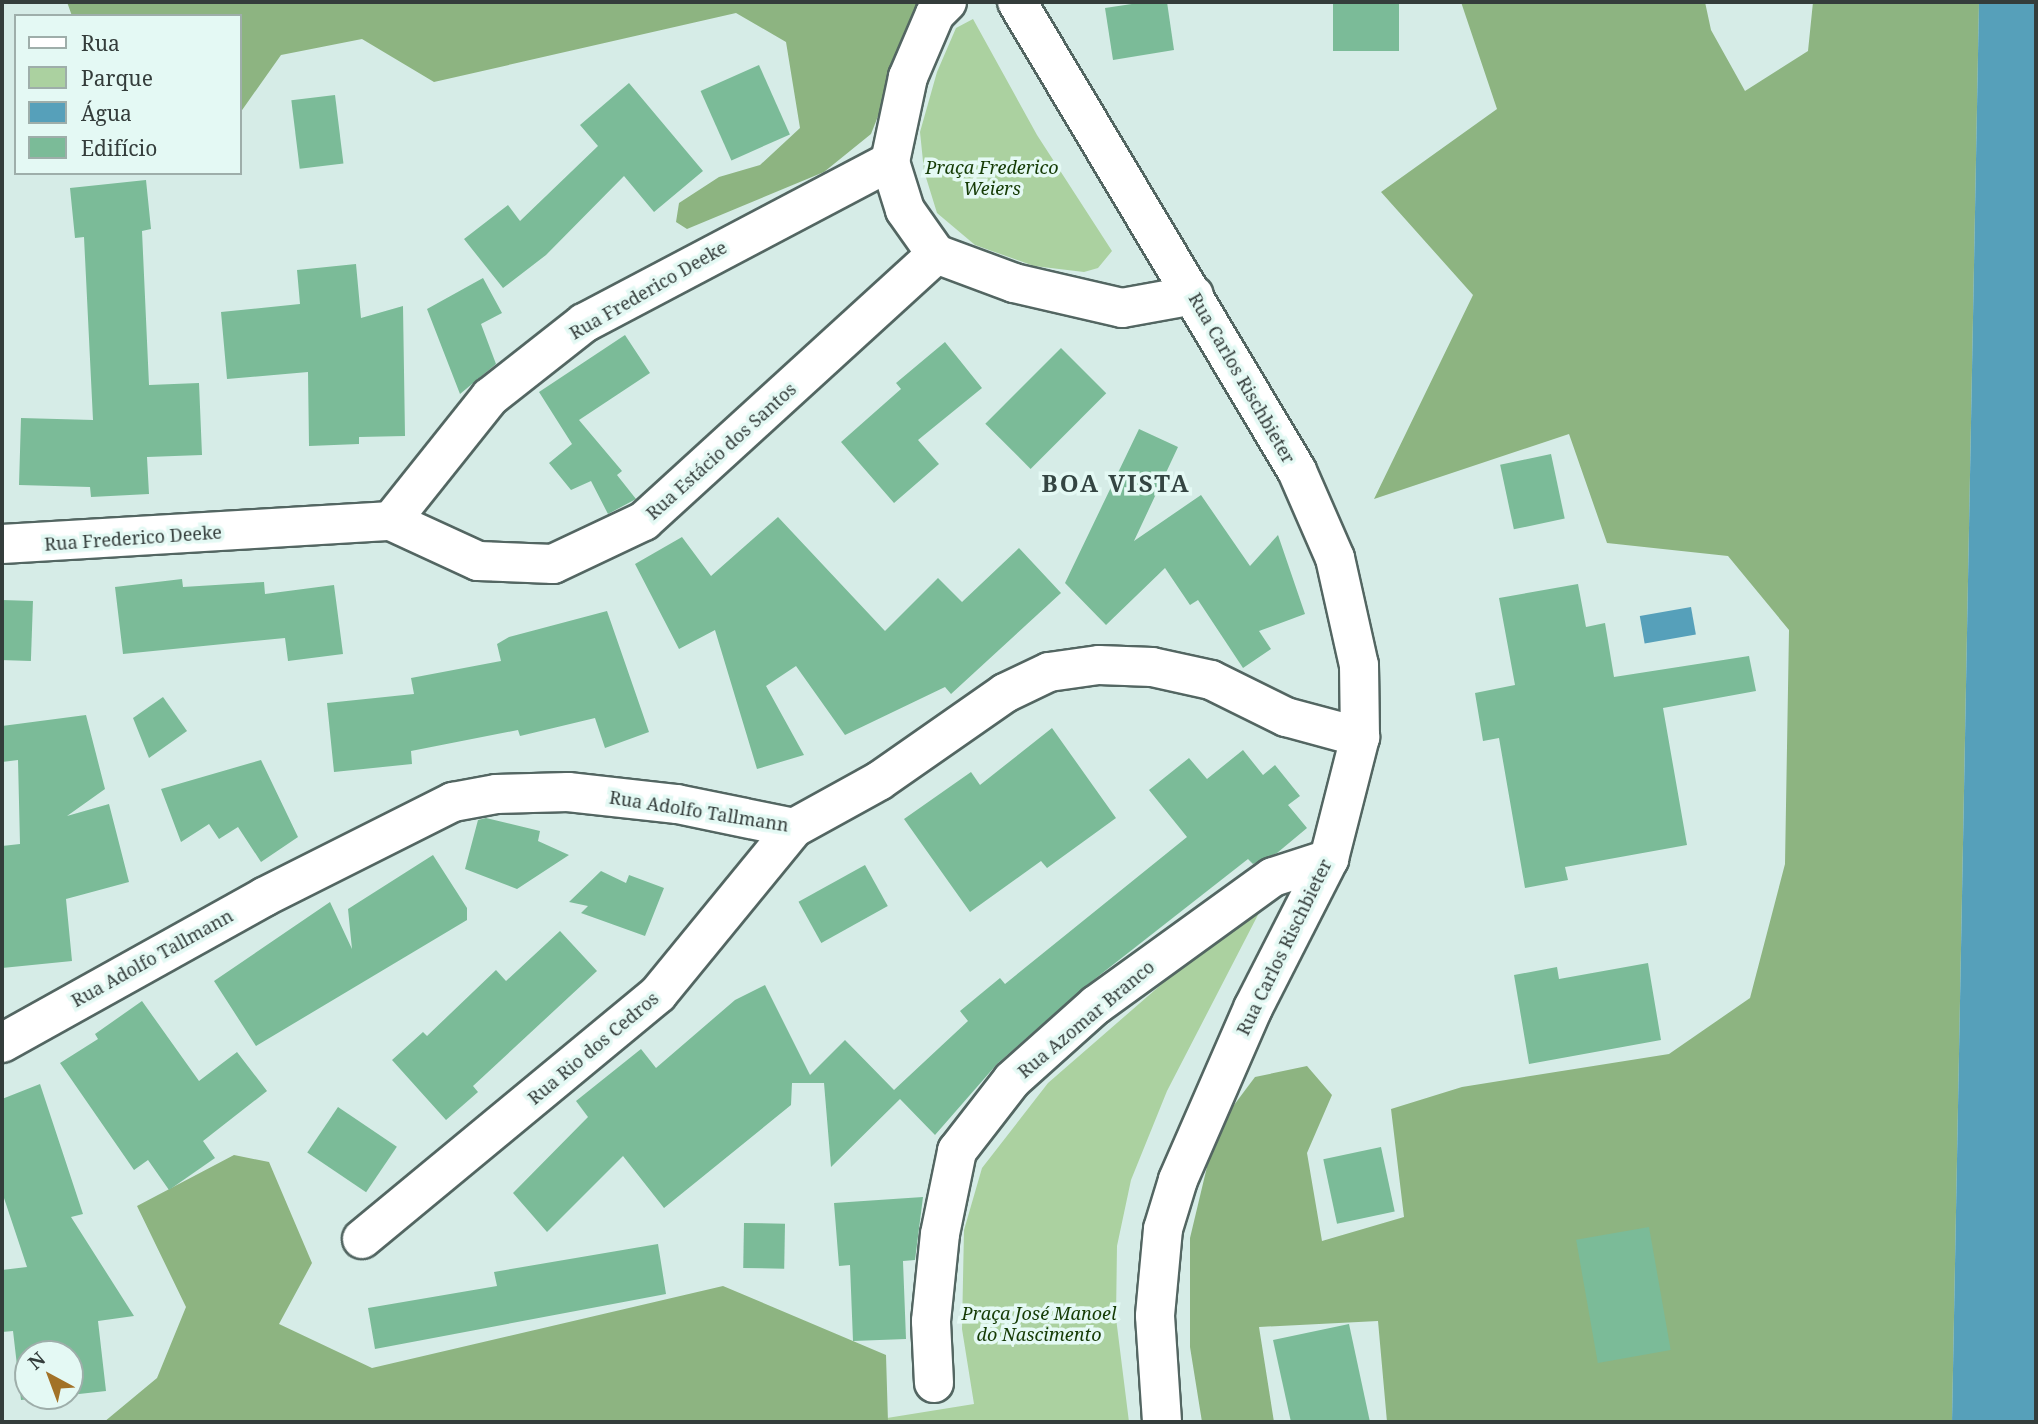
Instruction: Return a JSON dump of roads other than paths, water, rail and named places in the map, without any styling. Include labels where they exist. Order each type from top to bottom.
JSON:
[{"type":"street","points":[[947,2],[934,14],[908,77],[890,162],[905,210],[936,254],[1014,283],[1122,307],[1194,295]]},
{"type":"street","name":"Rua Carlos Rischbieter","points":[[1017,2],[1297,471],[1335,558],[1359,665],[1360,737],[1348,797],[1329,859],[1253,1008],[1178,1181],[1163,1229],[1155,1316],[1162,1422]]},
{"type":"street","name":"Rua Frederico Deeke","points":[[2,544],[391,521],[490,397],[573,330],[749,233],[890,162]]},
{"type":"street","name":"Rua Estácio dos Santos","points":[[391,521],[478,561],[553,565],[610,540],[644,521],[693,479],[936,254]]},
{"type":"street","name":"Rua Adolfo Tallmann","points":[[2,1043],[264,897],[453,802],[496,794],[568,792],[677,804],[794,828],[879,781],[1005,694],[1049,672],[1099,666],[1152,667],[1211,680],[1286,717],[1360,737]]},
{"type":"street","name":"Rua Rio dos Cedros","points":[[362,1239],[658,994],[794,828]]},
{"type":"street","name":"Rua Azomar Branco","points":[[934,1383],[932,1308],[940,1234],[957,1151],[1013,1080],[1096,1005],[1273,877],[1329,859]]},
{"type":"water","points":[[1979,2],[2036,2],[2036,1422],[1952,1422]]},
{"type":"water","points":[[1691,607],[1696,635],[1645,644],[1640,616]]},
{"type":"district","name":"BOA VISTA","points":[[1116,483]]},
{"type":"park label","name":"Praça Frederico Weiers","points":[[992,178]]},
{"type":"park label","name":"Praça José Manoel do Nascimento","points":[[1039,1324]]}]
